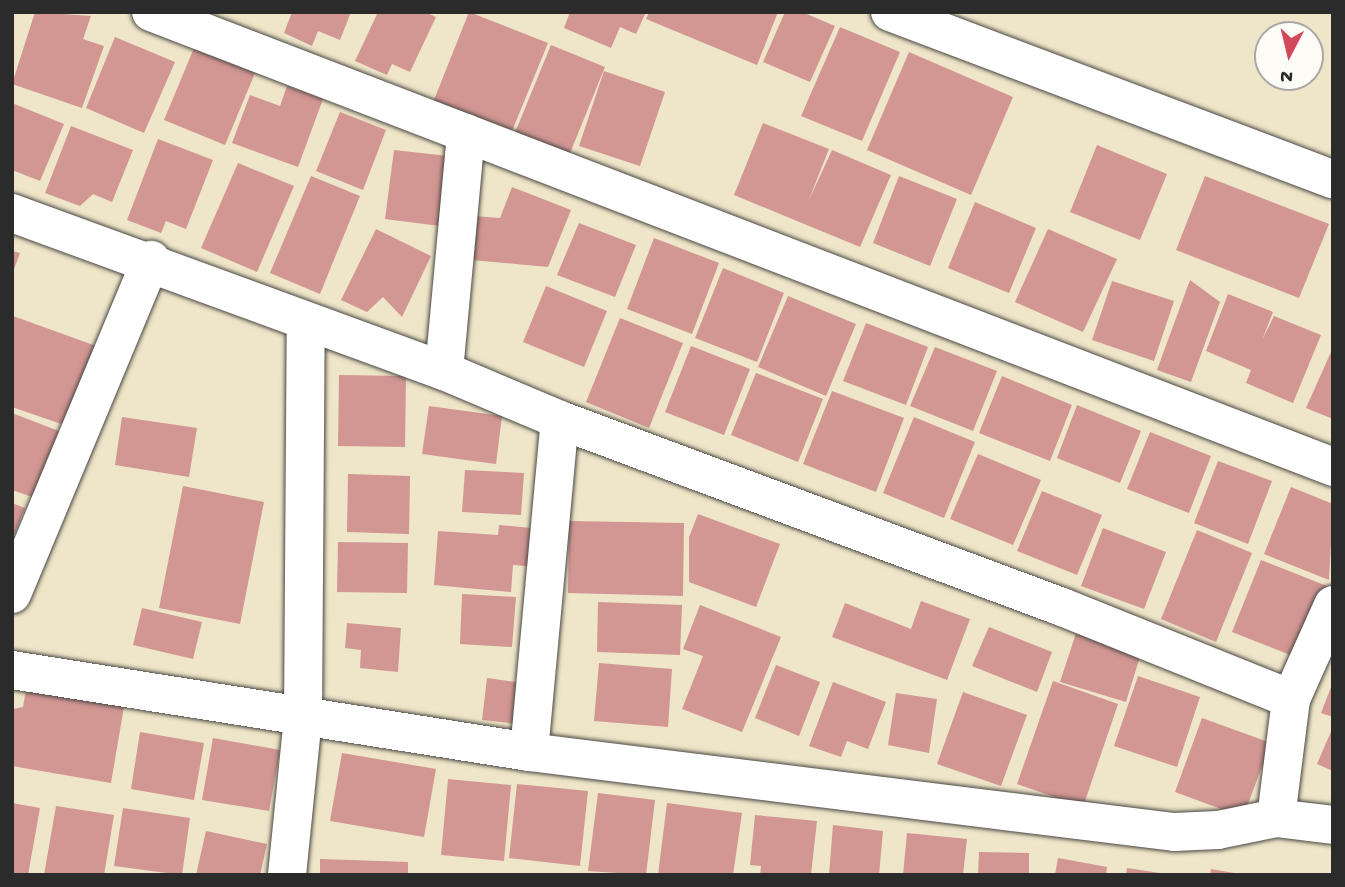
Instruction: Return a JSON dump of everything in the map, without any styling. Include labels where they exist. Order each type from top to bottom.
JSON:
[{"type":"street","points":[[151,12],[1333,467]]},
{"type":"street","points":[[890,12],[1333,179]]},
{"type":"street","points":[[444,371],[466,133]]},
{"type":"street","points":[[12,213],[151,260],[306,324],[444,371],[560,420],[1062,607],[1291,699]]},
{"type":"street","points":[[12,594],[151,260]]},
{"type":"street","points":[[287,875],[303,718],[306,324]]},
{"type":"street","points":[[529,752],[560,420]]},
{"type":"street","points":[[1276,818],[1291,699],[1333,605]]},
{"type":"street","points":[[12,670],[529,752],[1174,832],[1218,830],[1276,818],[1333,825]]},
{"type":"building","points":[[35,12],[91,16],[83,39],[104,46],[82,108],[12,84]]},
{"type":"building","points":[[292,12],[351,12],[340,40],[318,31],[312,46],[284,33]]},
{"type":"building","points":[[378,12],[425,12],[436,17],[410,72],[392,64],[387,75],[355,61]]},
{"type":"building","points":[[469,12],[548,43],[510,136],[432,105]]},
{"type":"building","points":[[570,12],[646,12],[636,34],[620,27],[611,48],[564,28]]},
{"type":"building","points":[[649,12],[778,12],[757,65],[646,19]]},
{"type":"building","points":[[785,12],[802,12],[835,26],[810,82],[763,62]]},
{"type":"building","points":[[840,27],[900,52],[862,141],[801,116]]},
{"type":"building","points":[[115,37],[175,62],[144,133],[86,108]]},
{"type":"building","points":[[551,45],[605,67],[568,158],[514,135]]},
{"type":"building","points":[[194,48],[255,73],[225,145],[164,120]]},
{"type":"building","points":[[909,52],[1013,97],[971,195],[867,150]]},
{"type":"building","points":[[604,71],[665,92],[640,166],[579,146]]},
{"type":"building","points":[[287,86],[323,99],[298,167],[232,143],[250,95],[280,106]]},
{"type":"building","points":[[12,103],[64,124],[40,181],[12,170]]},
{"type":"building","points":[[340,112],[386,130],[363,190],[316,171]]},
{"type":"building","points":[[763,123],[829,149],[808,202],[832,150],[891,175],[860,247],[734,195]]},
{"type":"building","points":[[71,126],[133,150],[112,202],[93,194],[80,206],[45,193]]},
{"type":"building","points":[[158,139],[213,160],[186,229],[166,221],[161,233],[127,220]]},
{"type":"building","points":[[1097,145],[1167,174],[1140,240],[1070,212]]},
{"type":"building","points":[[394,150],[448,156],[440,226],[385,219]]},
{"type":"building","points":[[238,163],[294,186],[257,272],[201,248]]},
{"type":"building","points":[[311,176],[360,196],[320,294],[270,273]]},
{"type":"building","points":[[899,176],[957,199],[930,266],[873,243]]},
{"type":"building","points":[[1205,176],[1329,224],[1299,298],[1176,250]]},
{"type":"building","points":[[512,187],[571,210],[548,267],[471,260],[475,216],[500,218]]},
{"type":"building","points":[[975,202],[1036,228],[1009,293],[948,268]]},
{"type":"building","points":[[579,223],[636,245],[615,297],[557,275]]},
{"type":"building","points":[[376,229],[431,256],[402,317],[383,297],[367,312],[341,300]]},
{"type":"building","points":[[1048,229],[1117,259],[1083,332],[1015,302]]},
{"type":"building","points":[[654,238],[719,263],[692,334],[627,309]]},
{"type":"building","points":[[12,251],[20,253],[13,272],[12,272]]},
{"type":"building","points":[[723,268],[784,293],[757,362],[695,338]]},
{"type":"building","points":[[1190,280],[1220,302],[1191,382],[1157,370]]},
{"type":"building","points":[[1112,281],[1174,301],[1154,361],[1092,340]]},
{"type":"building","points":[[546,286],[607,311],[584,367],[523,342]]},
{"type":"building","points":[[1228,294],[1273,312],[1262,340],[1274,316],[1321,335],[1293,403],[1246,383],[1251,370],[1206,351]]},
{"type":"building","points":[[788,296],[856,324],[826,396],[758,367]]},
{"type":"building","points":[[13,316],[99,347],[70,427],[12,407]]},
{"type":"building","points":[[620,318],[683,343],[649,428],[586,402]]},
{"type":"building","points":[[866,323],[928,347],[906,405],[843,381]]},
{"type":"building","points":[[691,346],[750,369],[724,435],[665,412]]},
{"type":"building","points":[[935,347],[997,371],[973,431],[910,406]]},
{"type":"building","points":[[1331,352],[1333,353],[1333,419],[1306,408]]},
{"type":"building","points":[[756,373],[823,399],[798,462],[731,435]]},
{"type":"building","points":[[339,375],[406,376],[405,447],[338,446]]},
{"type":"building","points":[[1002,376],[1072,405],[1050,461],[979,433]]},
{"type":"building","points":[[832,391],[904,418],[876,492],[803,464]]},
{"type":"building","points":[[1077,405],[1141,431],[1120,483],[1057,458]]},
{"type":"building","points":[[429,406],[502,416],[496,464],[422,454]]},
{"type":"building","points":[[12,413],[64,433],[38,499],[12,490]]},
{"type":"building","points":[[122,417],[197,428],[189,477],[115,465]]},
{"type":"building","points":[[914,417],[975,442],[944,518],[883,493]]},
{"type":"building","points":[[1150,432],[1211,456],[1189,513],[1127,489]]},
{"type":"building","points":[[978,454],[1041,480],[1013,545],[950,519]]},
{"type":"building","points":[[1218,461],[1272,481],[1248,544],[1194,523]]},
{"type":"building","points":[[465,470],[524,473],[521,515],[462,512]]},
{"type":"building","points":[[348,474],[410,476],[409,534],[347,532]]},
{"type":"building","points":[[183,486],[264,502],[240,624],[159,608]]},
{"type":"building","points":[[1291,487],[1333,504],[1329,580],[1264,554]]},
{"type":"building","points":[[1042,491],[1102,515],[1077,575],[1017,551]]},
{"type":"building","points":[[12,503],[25,508],[12,540]]},
{"type":"building","points":[[698,514],[780,544],[756,607],[689,582],[689,537]]},
{"type":"building","points":[[569,521],[684,523],[683,596],[568,593]]},
{"type":"building","points":[[499,525],[542,529],[538,567],[513,565],[511,592],[434,585],[438,531],[498,535]]},
{"type":"building","points":[[1103,528],[1166,552],[1144,609],[1081,586]]},
{"type":"building","points":[[1197,530],[1252,553],[1216,642],[1161,619]]},
{"type":"building","points":[[338,542],[408,543],[407,593],[337,592]]},
{"type":"building","points":[[1261,560],[1327,586],[1298,658],[1232,632]]},
{"type":"building","points":[[462,594],[516,597],[512,647],[460,644]]},
{"type":"building","points":[[921,601],[970,619],[947,680],[832,637],[845,603],[911,629]]},
{"type":"building","points":[[598,602],[682,605],[680,655],[597,652]]},
{"type":"building","points":[[700,605],[781,637],[742,732],[682,709],[703,656],[683,649]]},
{"type":"building","points":[[142,608],[202,622],[193,659],[133,645]]},
{"type":"building","points":[[347,623],[401,628],[398,672],[360,668],[361,650],[345,648]]},
{"type":"building","points":[[989,627],[1052,652],[1037,692],[972,666]]},
{"type":"building","points":[[1078,627],[1143,647],[1126,702],[1060,682]]},
{"type":"building","points":[[599,663],[672,669],[668,727],[594,721]]},
{"type":"building","points":[[776,665],[820,682],[799,736],[755,718]]},
{"type":"building","points":[[1138,676],[1200,697],[1177,767],[1114,746]]},
{"type":"building","points":[[487,678],[523,683],[518,724],[482,720]]},
{"type":"building","points":[[1053,681],[1118,704],[1083,807],[1017,784]]},
{"type":"building","points":[[833,682],[886,702],[868,749],[847,741],[841,757],[809,746]]},
{"type":"building","points":[[1333,682],[1333,717],[1321,713]]},
{"type":"building","points":[[27,684],[125,701],[111,783],[12,766],[12,709],[23,707]]},
{"type":"building","points":[[963,692],[1027,715],[1001,786],[937,764]]},
{"type":"building","points":[[896,693],[937,699],[929,753],[888,745]]},
{"type":"building","points":[[1202,718],[1271,743],[1243,817],[1175,792]]},
{"type":"building","points":[[1333,727],[1333,771],[1317,764]]},
{"type":"building","points":[[140,732],[204,743],[194,800],[131,789]]},
{"type":"building","points":[[213,738],[280,750],[269,811],[202,800]]},
{"type":"building","points":[[342,753],[436,769],[424,837],[330,821]]},
{"type":"building","points":[[448,779],[511,785],[504,861],[441,855]]},
{"type":"building","points":[[517,784],[588,791],[580,866],[509,858]]},
{"type":"building","points":[[598,793],[655,800],[646,875],[588,871]]},
{"type":"building","points":[[12,803],[40,808],[28,875],[12,875]]},
{"type":"building","points":[[667,803],[742,813],[733,875],[658,875]]},
{"type":"building","points":[[56,806],[114,815],[104,875],[44,875]]},
{"type":"building","points":[[123,808],[190,818],[182,875],[114,866]]},
{"type":"building","points":[[755,815],[817,821],[811,875],[760,875],[761,866],[750,865]]},
{"type":"building","points":[[833,825],[883,831],[879,875],[829,875]]},
{"type":"building","points":[[206,831],[267,844],[260,875],[196,875]]},
{"type":"building","points":[[907,833],[967,839],[963,875],[903,875]]},
{"type":"building","points":[[979,852],[1029,853],[1029,875],[978,875]]},
{"type":"building","points":[[1058,858],[1107,867],[1106,875],[1055,875]]},
{"type":"building","points":[[320,859],[408,862],[408,875],[320,875]]},
{"type":"building","points":[[1127,868],[1160,873],[1160,875],[1126,875]]},
{"type":"building","points":[[1211,869],[1234,873],[1234,875],[1210,875]]}]
